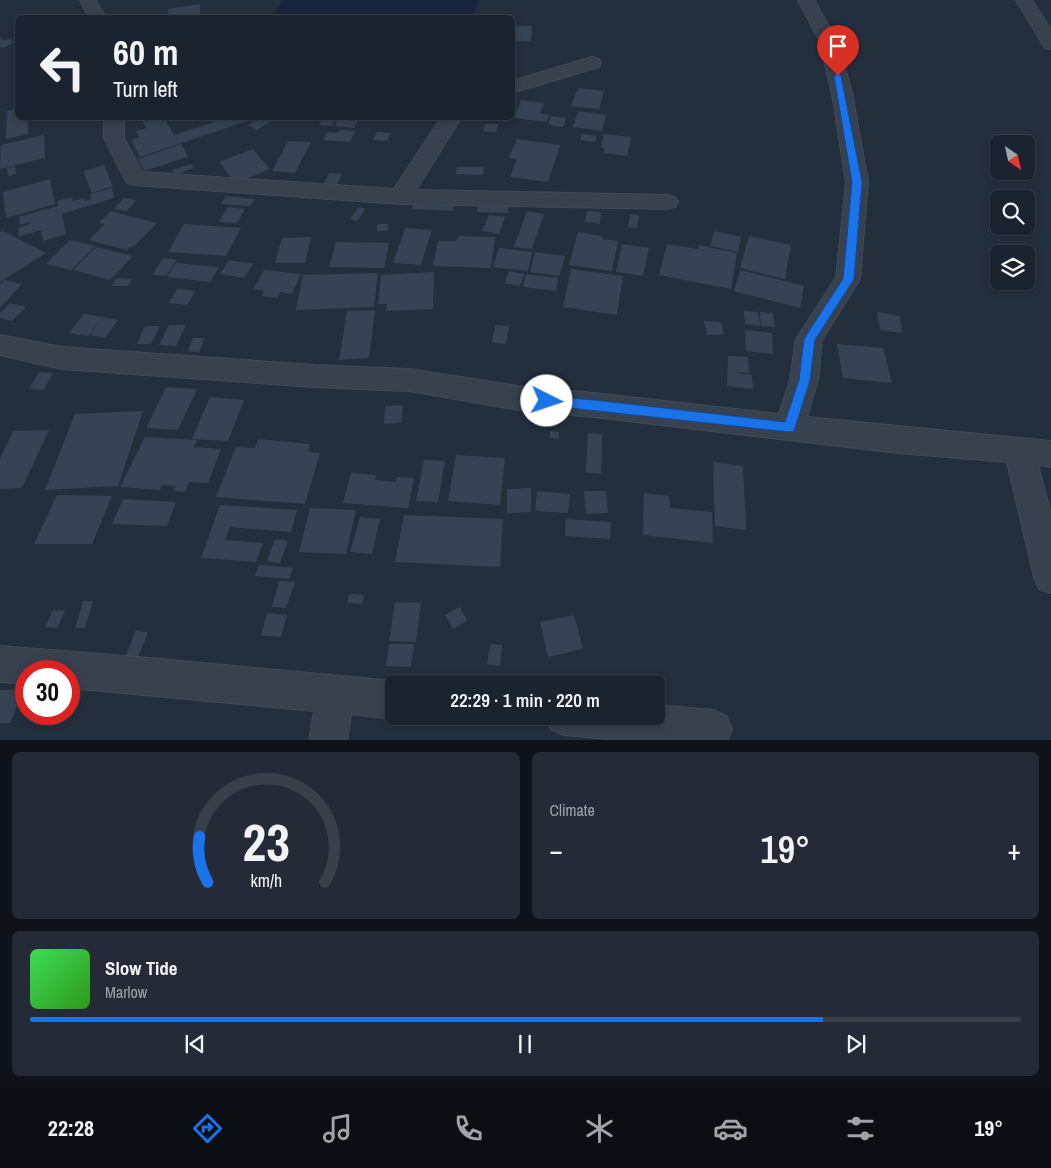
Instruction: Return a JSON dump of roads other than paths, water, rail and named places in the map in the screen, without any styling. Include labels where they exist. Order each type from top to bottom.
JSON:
[{"type":"street","points":[[88,0],[96,15]]},
{"type":"street","points":[[789,427],[804,380],[809,339],[848,279],[857,182],[842,93],[828,40],[806,0]]},
{"type":"street","points":[[1024,0],[1051,44]]},
{"type":"street","points":[[515,86],[592,63]]},
{"type":"street","points":[[114,120],[114,138],[135,178],[400,197],[666,202]]},
{"type":"street","points":[[400,197],[450,120]]},
{"type":"street","points":[[0,345],[62,358],[314,376],[409,380],[531,400],[594,405],[898,440],[1051,454]]},
{"type":"street","points":[[1019,450],[1051,577]]},
{"type":"street","points":[[0,664],[385,699]]},
{"type":"street","points":[[328,740],[336,694]]},
{"type":"street","points":[[665,725],[713,729]]},
{"type":"water","points":[[282,0],[477,0],[478,2],[474,15],[272,15],[277,11]]}]
